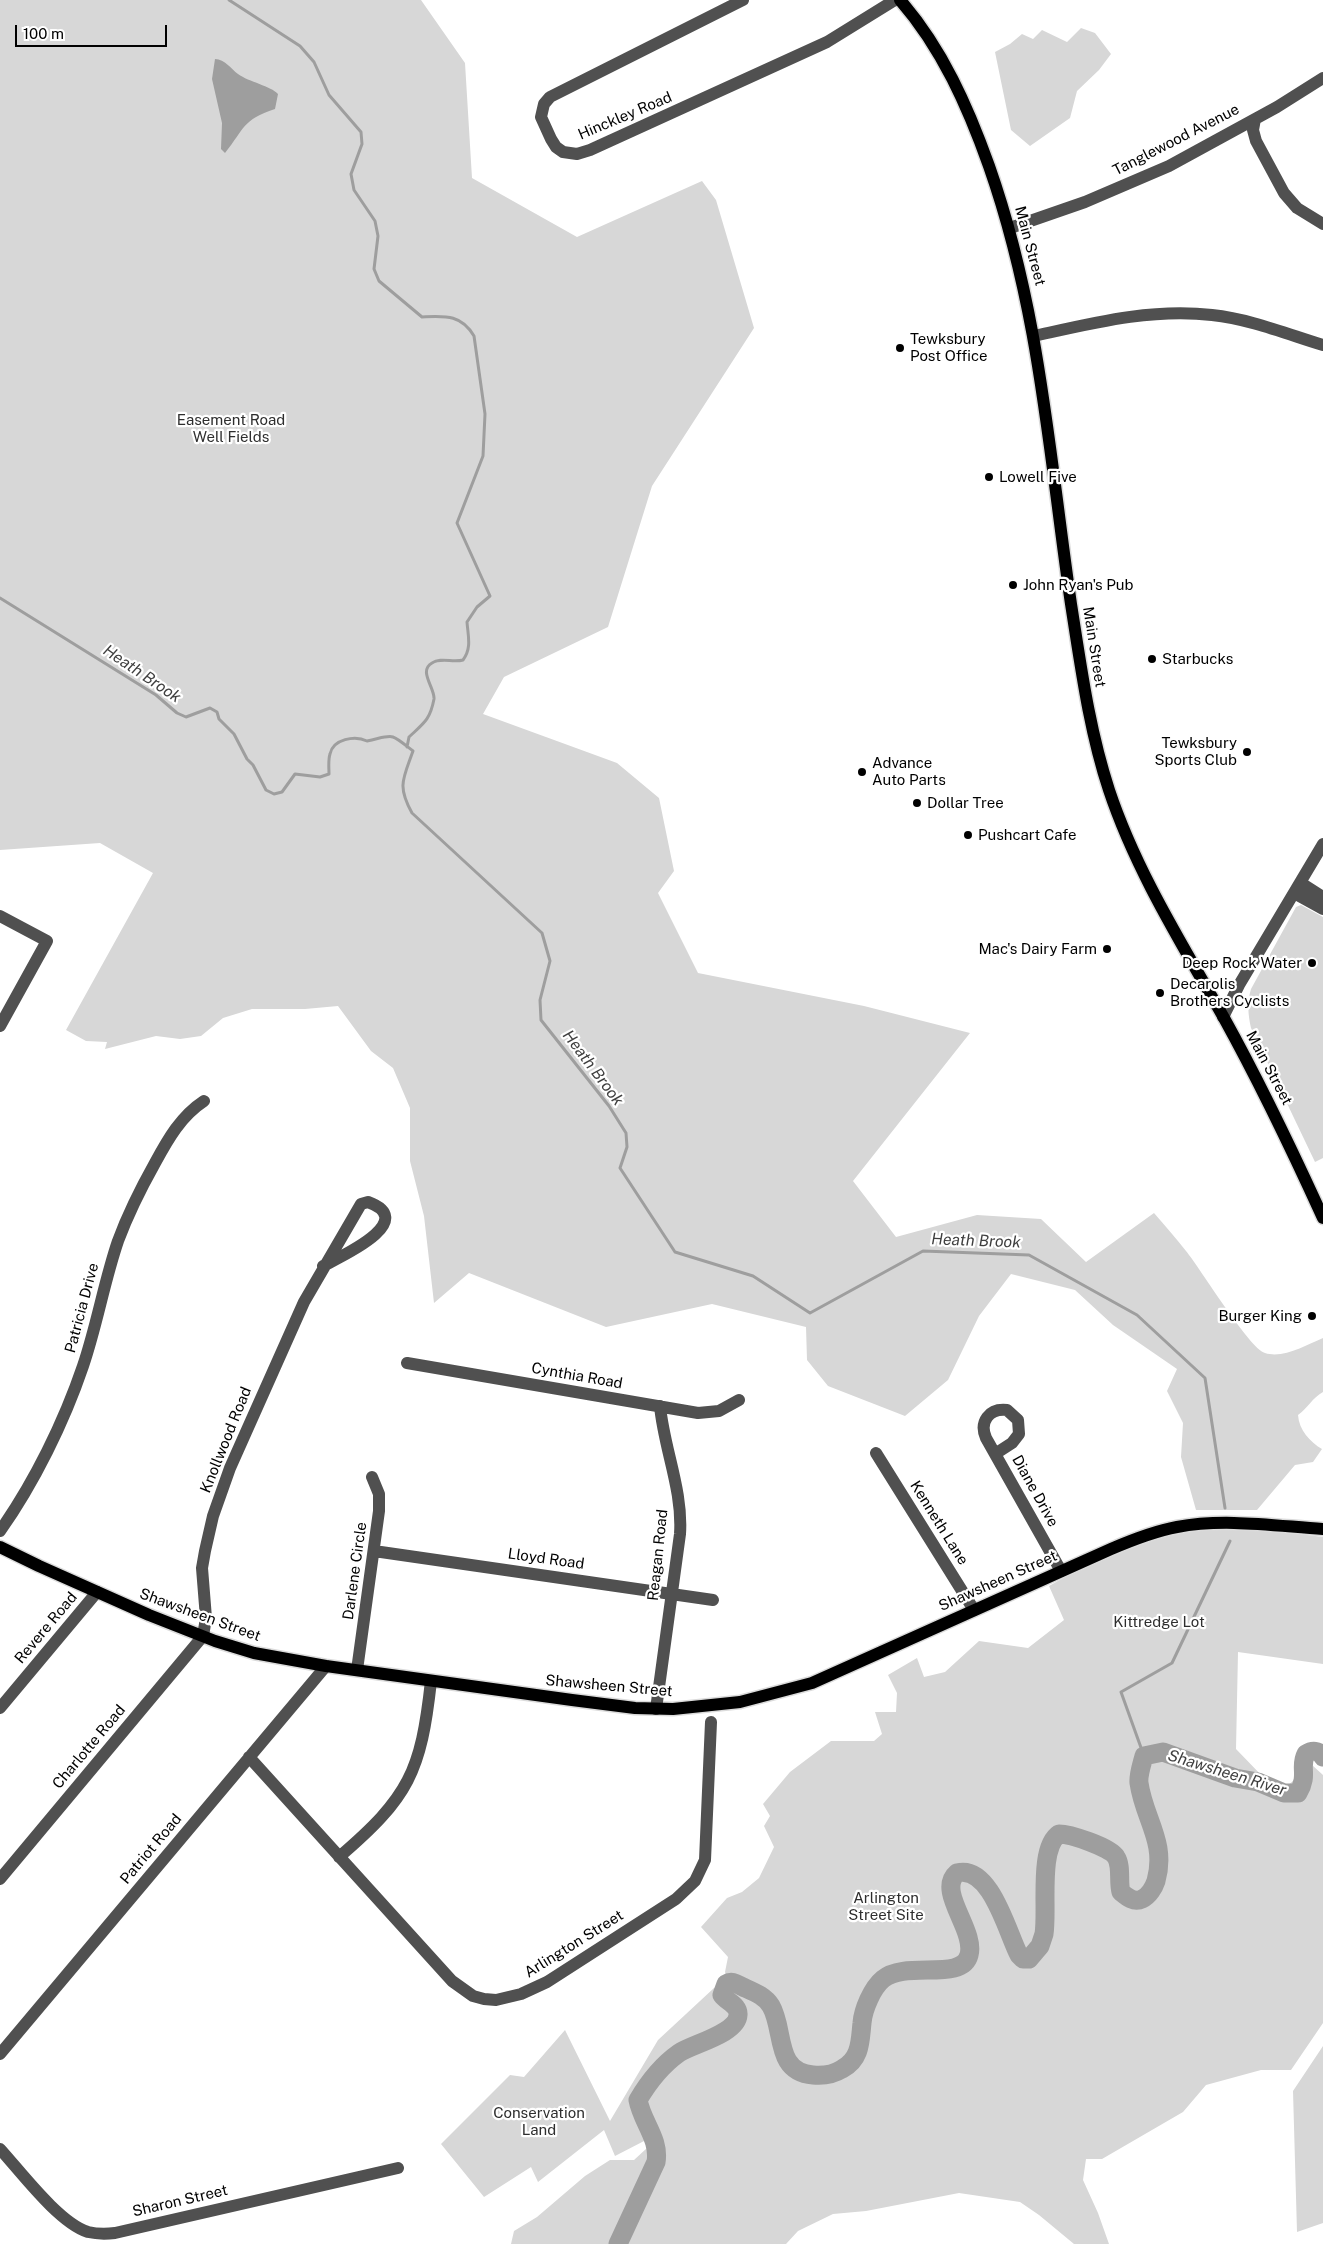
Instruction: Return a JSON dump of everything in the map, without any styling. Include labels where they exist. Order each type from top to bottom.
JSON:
[{"type":"main road","name":"Main Street","points":[[900,0],[923,30],[963,98],[1010,228],[1034,336],[1078,652],[1092,728],[1115,806],[1138,863],[1278,1120],[1323,1218]]},
{"type":"main road","name":"Shawsheen Street","points":[[0,1547],[97,1592],[203,1636],[254,1652],[326,1666],[596,1704],[656,1709],[690,1708],[740,1702],[812,1683],[1126,1542],[1178,1527],[1218,1523],[1323,1529]]},
{"type":"street","name":"Hinckley Road","points":[[743,0],[550,97],[544,104],[541,116],[556,147],[568,154],[577,154],[617,139],[827,42],[895,0]]},
{"type":"street","name":"Tanglewood Avenue","points":[[1010,228],[1085,202],[1170,166],[1308,89],[1323,78]]},
{"type":"street","points":[[1254,119],[1253,130],[1256,141],[1284,193],[1297,208],[1323,224]]},
{"type":"street","points":[[1034,336],[1126,316],[1187,313],[1240,320],[1323,345]]},
{"type":"street","points":[[1223,1017],[1239,985],[1323,844]]},
{"type":"street","points":[[1297,888],[1323,897]]},
{"type":"street","points":[[1297,888],[1323,909]]},
{"type":"street","points":[[0,916],[47,941],[0,1026]]},
{"type":"street","name":"Patricia Drive","points":[[0,1531],[26,1489],[67,1408],[86,1358],[117,1243],[135,1200],[174,1130],[189,1112],[204,1101]]},
{"type":"street","name":"Knollwood Road","points":[[203,1636],[206,1618],[202,1568],[208,1533],[218,1500],[243,1437],[291,1330],[323,1266],[362,1203],[372,1204],[383,1211],[386,1215],[385,1222],[372,1238],[323,1266]]},
{"type":"street","name":"Cynthia Road","points":[[407,1363],[709,1413],[719,1411],[739,1400]]},
{"type":"street","name":"Reagan Road","points":[[656,1709],[681,1510],[664,1438],[660,1406]]},
{"type":"street","name":"Kenneth Lane","points":[[876,1453],[974,1610]]},
{"type":"street","name":"Diane Drive","points":[[995,1454],[1061,1570]]},
{"type":"street","name":"Darlene Circle","points":[[357,1670],[380,1502],[372,1477]]},
{"type":"street","name":"Lloyd Road","points":[[374,1551],[713,1600]]},
{"type":"street","name":"Revere Road","points":[[0,1708],[97,1592]]},
{"type":"street","name":"Charlotte Road","points":[[0,1879],[203,1636]]},
{"type":"street","name":"Patriot Road","points":[[0,2054],[326,1666]]},
{"type":"street","points":[[339,1857],[379,1822],[409,1781],[421,1749],[432,1681]]},
{"type":"street","name":"Arlington Street","points":[[249,1758],[462,1989],[484,1999],[502,1999],[521,1994],[547,1982],[676,1899],[695,1882],[702,1871],[707,1849],[711,1722]]},
{"type":"street","name":"Sharon Street","points":[[0,2149],[64,2217],[87,2232],[106,2234],[398,2168]]},
{"type":"green space","name":"Easement Road Well Fields","points":[[0,0],[421,0],[465,63],[472,178],[577,237],[702,181],[716,200],[754,328],[652,486],[608,627],[504,677],[483,714],[617,763],[659,798],[674,871],[658,893],[698,973],[864,1006],[970,1033],[853,1181],[896,1237],[977,1215],[1041,1219],[1086,1262],[1154,1213],[1186,1251],[1237,1323],[1258,1348],[1265,1353],[1287,1353],[1323,1338],[1323,1392],[1298,1415],[1300,1426],[1306,1435],[1322,1449],[1313,1462],[1295,1465],[1257,1510],[1196,1510],[1181,1457],[1183,1423],[1167,1391],[1177,1369],[1113,1325],[1075,1290],[1011,1274],[979,1316],[948,1380],[905,1416],[828,1386],[807,1360],[806,1327],[712,1304],[606,1327],[469,1273],[434,1303],[424,1216],[410,1161],[410,1108],[393,1068],[371,1051],[338,1006],[305,1009],[252,1009],[223,1018],[201,1036],[180,1039],[156,1036],[105,1049],[107,1042],[86,1041],[66,1030],[153,873],[100,843],[0,850]]},
{"type":"green space","points":[[1081,28],[1095,33],[1111,54],[1099,70],[1077,91],[1070,118],[1030,146],[1011,130],[995,52],[1010,44],[1022,34],[1033,39],[1042,30],[1067,42]]},
{"type":"green space","points":[[1301,905],[1323,917],[1323,1158],[1315,1162],[1251,1028],[1249,1013],[1251,989],[1296,907]]},
{"type":"green space","points":[[1225,1522],[1292,1528],[1292,1533],[1323,1537],[1323,1664],[1238,1652],[1236,1749],[1265,1779],[1287,1786],[1312,1765],[1323,1775],[1323,2023],[1291,2070],[1261,2070],[1206,2085],[1183,2112],[1102,2159],[1086,2159],[1083,2180],[1109,2244],[1074,2244],[1020,2202],[959,2193],[866,2211],[833,2214],[798,2231],[786,2244],[511,2244],[514,2231],[537,2217],[585,2176],[610,2160],[634,2160],[647,2148],[646,2140],[615,2156],[604,2130],[538,2182],[531,2167],[484,2197],[441,2144],[510,2075],[524,2077],[565,2030],[610,2121],[658,2040],[714,1988],[730,1984],[725,1972],[728,1957],[701,1927],[727,1898],[742,1892],[759,1878],[774,1847],[764,1826],[770,1816],[763,1804],[790,1772],[831,1741],[874,1741],[882,1734],[875,1712],[896,1712],[897,1693],[888,1675],[917,1658],[924,1677],[945,1672],[979,1641],[1028,1648],[1064,1620],[1049,1586],[1140,1535]]},
{"type":"green space","points":[[1323,2046],[1323,2223],[1297,2232],[1293,2091]]},
{"type":"shaded area","points":[[215,59],[225,62],[243,77],[278,94],[275,109],[250,121],[225,153],[221,149],[222,123],[212,79]]},
{"type":"waterway","points":[[229,0],[300,46],[314,62],[329,95],[361,132],[362,144],[351,174],[354,190],[375,221],[378,236],[374,269],[379,281],[422,317],[438,316],[458,320],[474,336],[485,414],[483,456],[457,523],[490,596],[477,607],[467,622],[468,651],[463,660],[439,660],[428,666],[427,675],[434,695],[431,712],[426,721],[409,737],[407,747]]},
{"type":"waterway","name":"Heath Brook","points":[[0,598],[156,695],[177,713],[186,717],[210,708],[217,712],[219,719],[234,734],[266,790],[274,794],[282,792],[295,774],[320,777],[329,774],[330,754],[335,745],[340,742],[357,738],[367,741],[388,737],[400,741],[413,751],[403,782],[404,796],[412,813],[542,933],[550,961],[540,1000],[541,1020],[609,1106],[626,1133],[627,1147],[620,1168],[675,1252],[753,1276],[810,1313],[923,1251],[1029,1255],[1137,1315],[1205,1378],[1225,1508]]},
{"type":"waterway","name":"Heath Brook","points":[[1144,1756],[1121,1692],[1172,1663],[1230,1541]]},
{"type":"waterway","name":"Shawsheen River","points":[[618,2244],[656,2162],[657,2154],[653,2138],[638,2100],[656,2075],[679,2053],[713,2038],[736,2022],[737,2009],[722,1995],[726,1984],[730,1982],[737,1984],[759,1995],[769,2003],[775,2016],[786,2058],[792,2066],[801,2072],[813,2075],[836,2072],[848,2065],[856,2055],[860,2043],[866,2006],[875,1988],[883,1979],[905,1971],[956,1967],[964,1963],[969,1955],[970,1945],[967,1934],[953,1900],[951,1890],[952,1881],[957,1873],[969,1873],[979,1879],[989,1890],[1004,1918],[1019,1955],[1023,1959],[1029,1959],[1040,1946],[1044,1934],[1046,1865],[1052,1841],[1059,1834],[1089,1842],[1112,1853],[1119,1865],[1121,1892],[1133,1900],[1142,1899],[1153,1889],[1159,1867],[1159,1854],[1139,1783],[1144,1756],[1163,1752],[1235,1778],[1258,1782],[1284,1793],[1298,1793],[1303,1781],[1303,1763],[1306,1754],[1315,1751],[1323,1757]]},
{"type":"place","name":"Tewksbury Post Office","points":[[900,348]]},
{"type":"place","name":"Lowell Five","points":[[989,477]]},
{"type":"place","name":"John Ryan's Pub","points":[[1013,585]]},
{"type":"place","name":"Starbucks","points":[[1152,659]]},
{"type":"place","name":"Tewksbury Sports Club","points":[[1247,752]]},
{"type":"place","name":"Advance Auto Parts","points":[[862,772]]},
{"type":"place","name":"Dollar Tree","points":[[917,803]]},
{"type":"place","name":"Pushcart Cafe","points":[[968,835]]},
{"type":"place","name":"Mac's Dairy Farm","points":[[1107,949]]},
{"type":"place","name":"Deep Rock Water","points":[[1312,963]]},
{"type":"place","name":"Decarolis Brothers Cyclists","points":[[1160,993]]},
{"type":"place","name":"Burger King","points":[[1312,1316]]},
{"type":"park label","name":"Kittredge Lot","points":[[1159,1622]]},
{"type":"park label","name":"Arlington Street Site","points":[[886,1906]]},
{"type":"park label","name":"Conservation Land","points":[[539,2122]]}]
